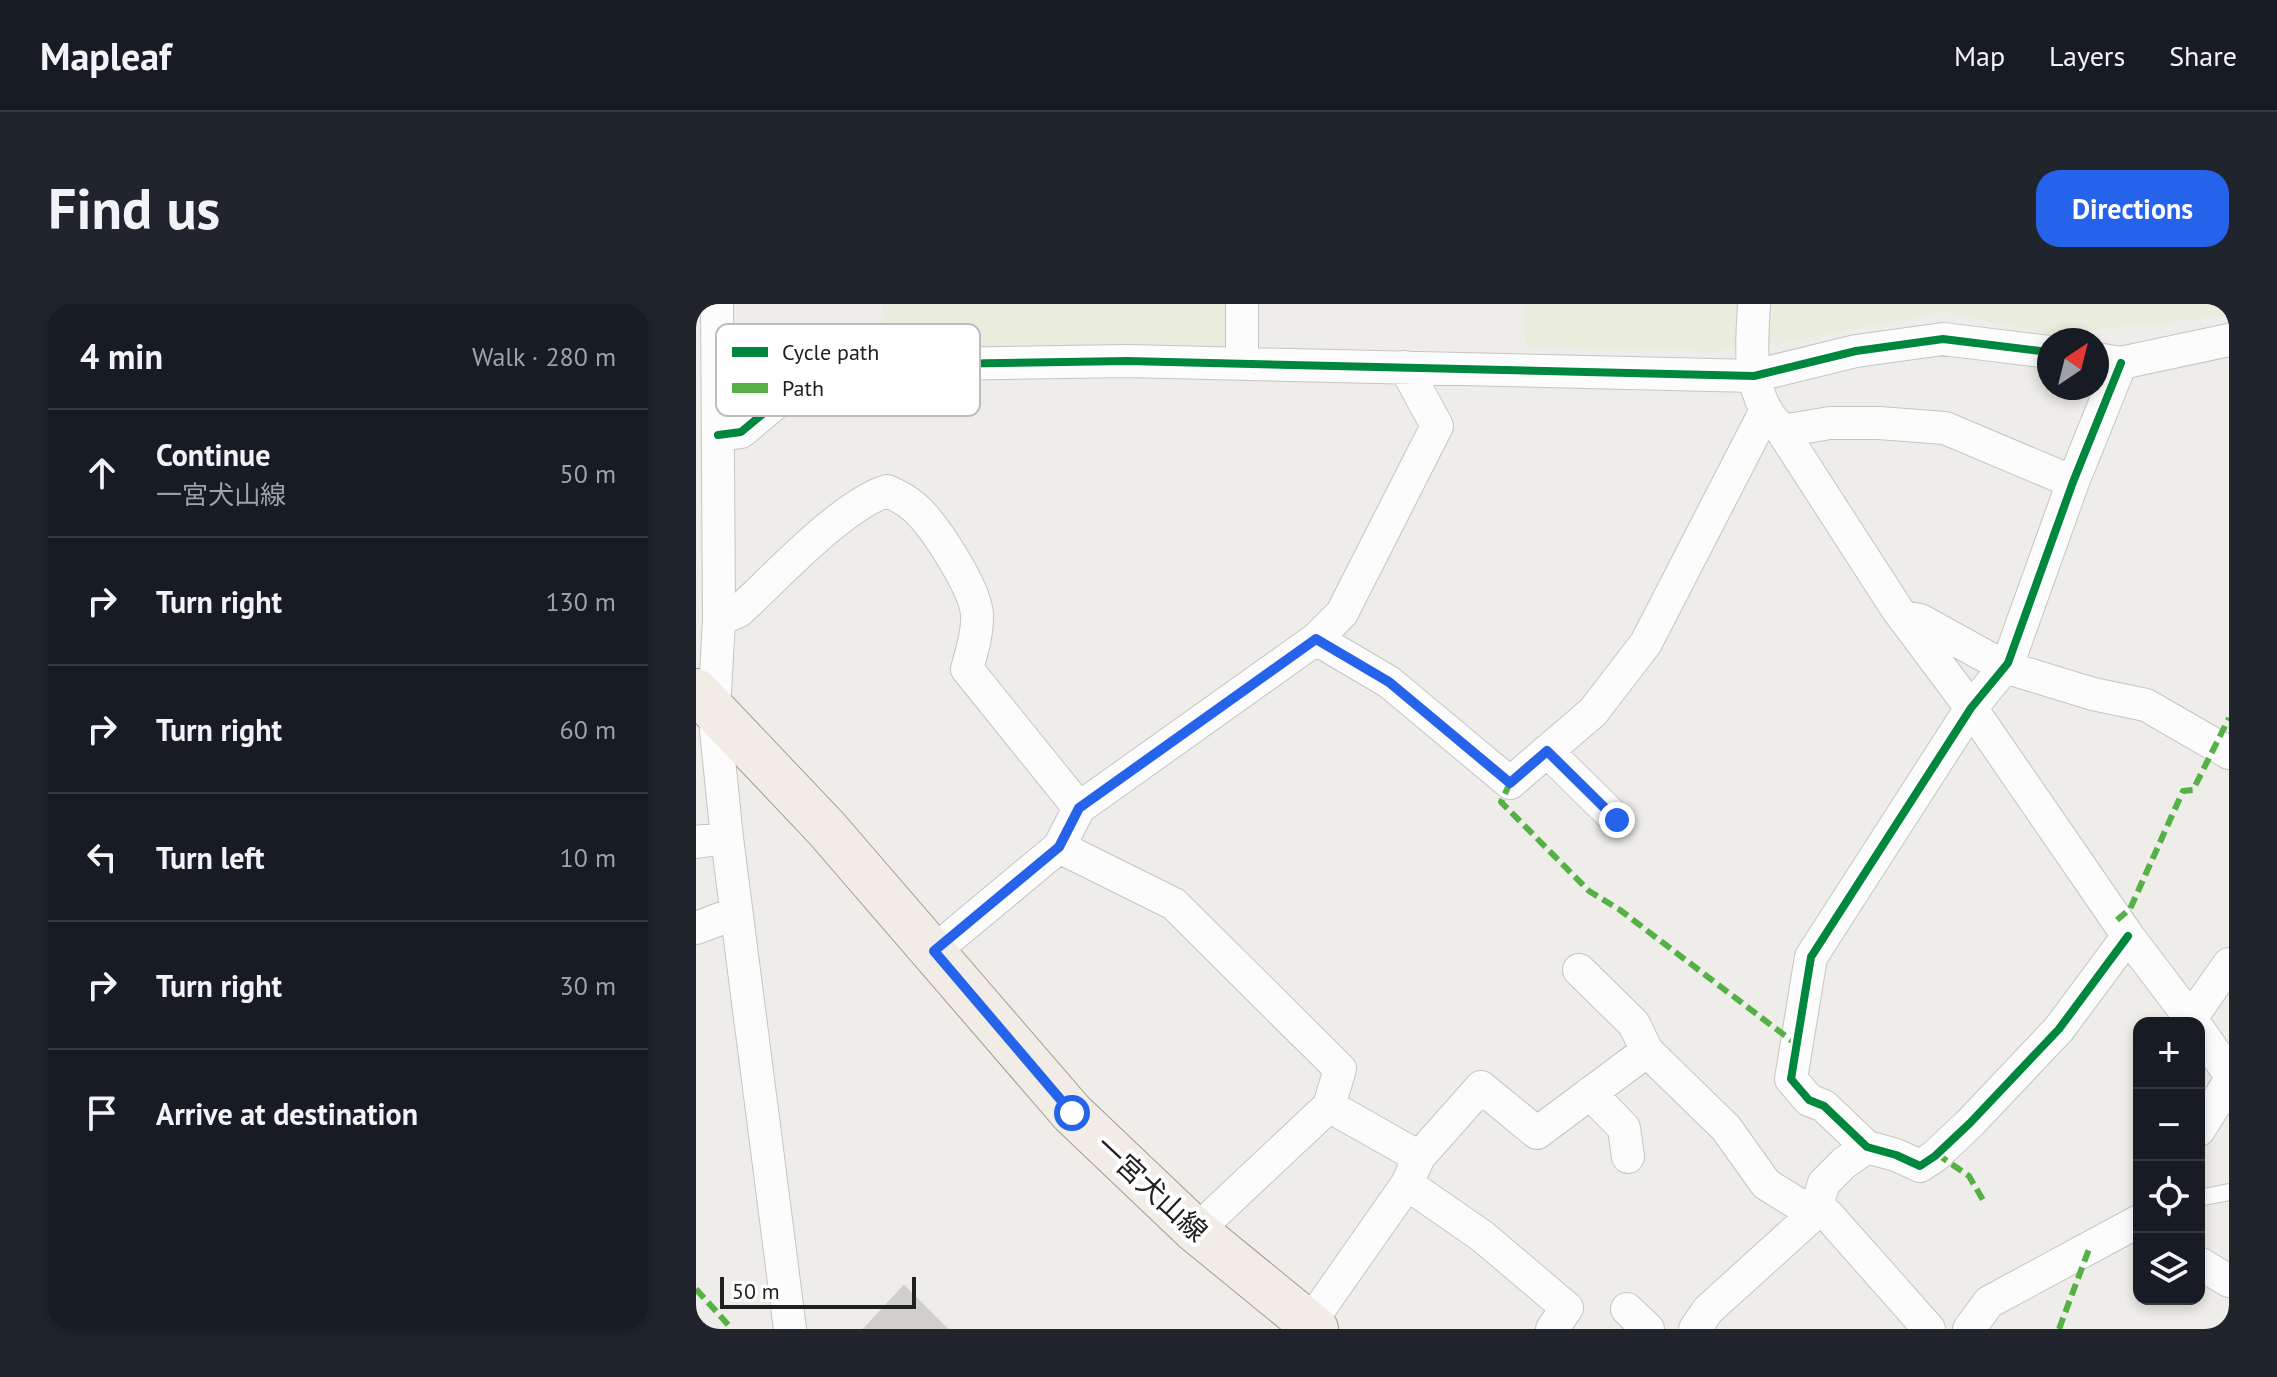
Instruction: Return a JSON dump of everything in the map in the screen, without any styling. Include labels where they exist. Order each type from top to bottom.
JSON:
[{"type":"main road","name":"一宮犬山線","points":[[705,700],[826,828],[1072,1113],[1196,1231],[1312,1327]]},
{"type":"street","points":[[717,304],[717,324]]},
{"type":"street","points":[[1242,304],[1242,363]]},
{"type":"street","points":[[1754,304],[1751,354],[1754,376],[1774,420],[1903,617],[1971,708],[2128,936],[2190,1017]]},
{"type":"street","points":[[980,363],[1127,361],[1754,376],[1856,351],[1943,339],[2037,351]]},
{"type":"street","points":[[2109,361],[2229,340]]},
{"type":"street","points":[[934,951],[1059,847],[1079,808],[1316,639],[1342,613],[1437,426],[1405,367]]},
{"type":"street","points":[[2097,400],[2053,544],[2005,667],[1971,708],[1811,957],[1791,1079],[1809,1100],[1824,1106],[1867,1147],[1920,1166],[1935,1156],[2059,1029],[2128,936]]},
{"type":"street","points":[[718,416],[719,620],[705,700],[711,840],[736,913],[790,1329]]},
{"type":"street","points":[[718,435],[741,432],[760,416]]},
{"type":"street","points":[[1774,420],[1945,428],[2073,482]]},
{"type":"street","points":[[1316,639],[1389,682],[1510,783],[1593,712],[1646,643],[1774,420]]},
{"type":"street","points":[[719,620],[739,611],[842,517],[870,496],[887,491],[902,498],[917,509],[968,585],[977,612],[974,644],[967,669],[1079,808]]},
{"type":"street","points":[[1903,617],[1920,620],[2005,667],[2093,694],[2146,705],[2229,753]]},
{"type":"street","points":[[1547,751],[1617,820]]},
{"type":"street","points":[[1059,847],[1174,904],[1340,1069],[1329,1106],[1196,1231]]},
{"type":"street","points":[[696,928],[736,913]]},
{"type":"street","points":[[2199,1017],[2229,964]]},
{"type":"street","points":[[1579,970],[1634,1024],[1647,1051],[1726,1128],[1766,1184],[1814,1214],[1828,1215],[1929,1329]]},
{"type":"street","points":[[2205,1038],[2229,1073]]},
{"type":"street","points":[[1312,1327],[1413,1171],[1481,1087],[1537,1133],[1647,1051]]},
{"type":"street","points":[[2205,1120],[2229,1082]]},
{"type":"street","points":[[1590,1093],[1624,1128],[1628,1157]]},
{"type":"street","points":[[1329,1106],[1413,1171],[1482,1236],[1567,1308],[1552,1329]]},
{"type":"street","points":[[1695,1329],[1708,1310],[1814,1214],[1824,1183],[1844,1163],[1867,1147]]},
{"type":"street","points":[[1969,1329],[2133,1227]]},
{"type":"street","points":[[2205,1267],[2229,1281]]},
{"type":"lane","points":[[2205,1197],[2229,1192]]},
{"type":"shaded area","points":[[883,304],[1231,304],[1231,348],[980,348],[980,324],[883,324]]},
{"type":"shaded area","points":[[1523,304],[2229,304],[2229,316],[2109,328],[2037,328],[2037,331],[1943,312],[1783,343],[1721,351],[1526,348]]},
{"type":"building","points":[[904,1286],[947,1329],[864,1329]]},
{"type":"marked path","points":[[2117,920],[2130,909],[2183,791],[2193,790],[2229,718]]},
{"type":"marked path","points":[[1510,783],[1501,802],[1589,891],[1620,910],[1796,1044]]},
{"type":"marked path","points":[[1937,1154],[1969,1176],[1983,1200]]},
{"type":"marked path","points":[[2059,1329],[2089,1249]]},
{"type":"marked path","points":[[696,1289],[732,1329]]},
{"type":"cycle path","points":[[980,363],[1127,361],[1754,376],[1856,351],[1943,339],[2037,351]]},
{"type":"cycle path","points":[[2121,363],[2073,482],[2008,663],[1971,708],[1811,957],[1791,1079],[1809,1100],[1824,1106],[1867,1147],[1920,1166],[1970,1123],[2059,1029],[2128,936]]},
{"type":"cycle path","points":[[718,435],[741,432],[760,416]]},
{"type":"route","points":[[1072,1113],[934,951],[1059,847],[1079,808],[1316,639],[1389,682],[1510,783],[1547,751],[1617,820]]}]
